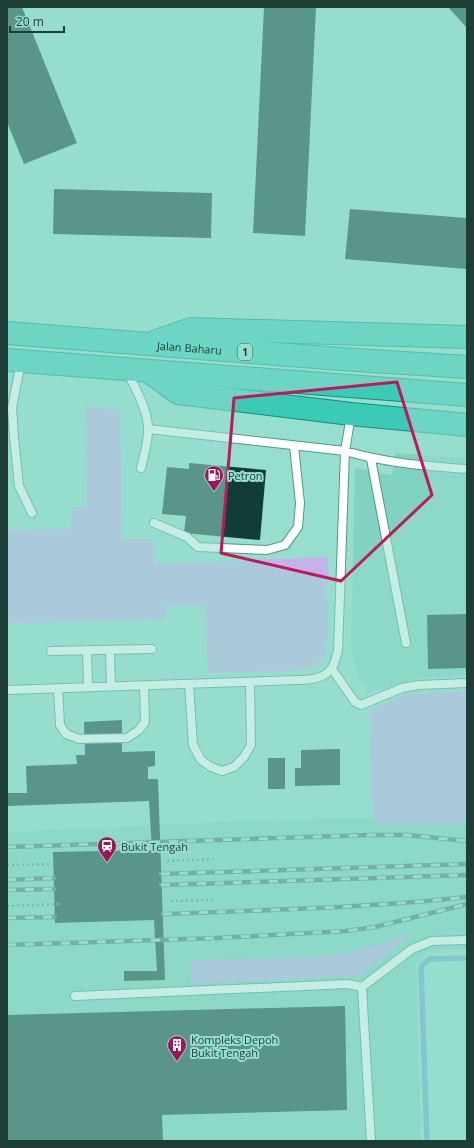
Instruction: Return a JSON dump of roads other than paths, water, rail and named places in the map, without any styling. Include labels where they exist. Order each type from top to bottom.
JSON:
[{"type":"highway","points":[[149,344],[191,328],[467,337]]},
{"type":"highway","name":"Jalan Baharu","points":[[7,333],[341,359],[467,367]]},
{"type":"highway","points":[[14,361],[337,386],[467,394]]},
{"type":"highway","points":[[148,372],[178,393],[352,414],[467,425]]},
{"type":"lane","points":[[14,361],[10,407],[16,461],[19,486],[32,513]]},
{"type":"lane","points":[[125,369],[143,404],[148,419],[148,429],[141,468]]},
{"type":"lane","points":[[7,690],[312,679],[323,676],[332,669],[338,651],[345,451],[352,414]]},
{"type":"lane","points":[[148,429],[345,451],[371,459],[420,466],[467,469]]},
{"type":"lane","points":[[154,523],[187,537],[198,547],[267,550],[285,545],[298,527],[300,503],[294,446]]},
{"type":"lane","points":[[371,459],[406,643]]},
{"type":"lane","points":[[51,651],[152,649]]},
{"type":"lane","points":[[87,650],[88,687]]},
{"type":"lane","points":[[110,650],[111,686]]},
{"type":"lane","points":[[332,669],[355,702],[361,705],[402,688],[419,685],[467,683]]},
{"type":"lane","points":[[189,684],[193,746],[201,760],[211,767],[222,770],[234,767],[244,757],[251,745],[250,682]]},
{"type":"lane","points":[[58,688],[60,725],[66,734],[78,739],[86,739],[127,738],[139,730],[145,722],[144,686]]},
{"type":"lane","points":[[76,996],[348,984],[362,987],[412,949],[432,941],[467,940]]},
{"type":"lane","points":[[362,987],[371,1141]]},
{"type":"waterway","points":[[427,1141],[421,967],[429,959],[467,958]]},
{"type":"railway","points":[[7,847],[370,835],[407,835],[467,841]]},
{"type":"railway","points":[[161,874],[467,864]]},
{"type":"railway","points":[[161,885],[467,875]]},
{"type":"railway","points":[[7,880],[54,878]]},
{"type":"railway","points":[[7,890],[54,889]]},
{"type":"railway","points":[[163,914],[353,906],[467,897]]},
{"type":"railway","points":[[7,945],[217,938],[346,931],[375,927],[467,904]]},
{"type":"railway","points":[[7,918],[55,917]]},
{"type":"place","name":"Petron","points":[[214,492]]},
{"type":"place","name":"Bukit Tengah","points":[[107,863]]},
{"type":"place","name":"Kompleks Depoh Bukit Tengah","points":[[177,1062]]}]
